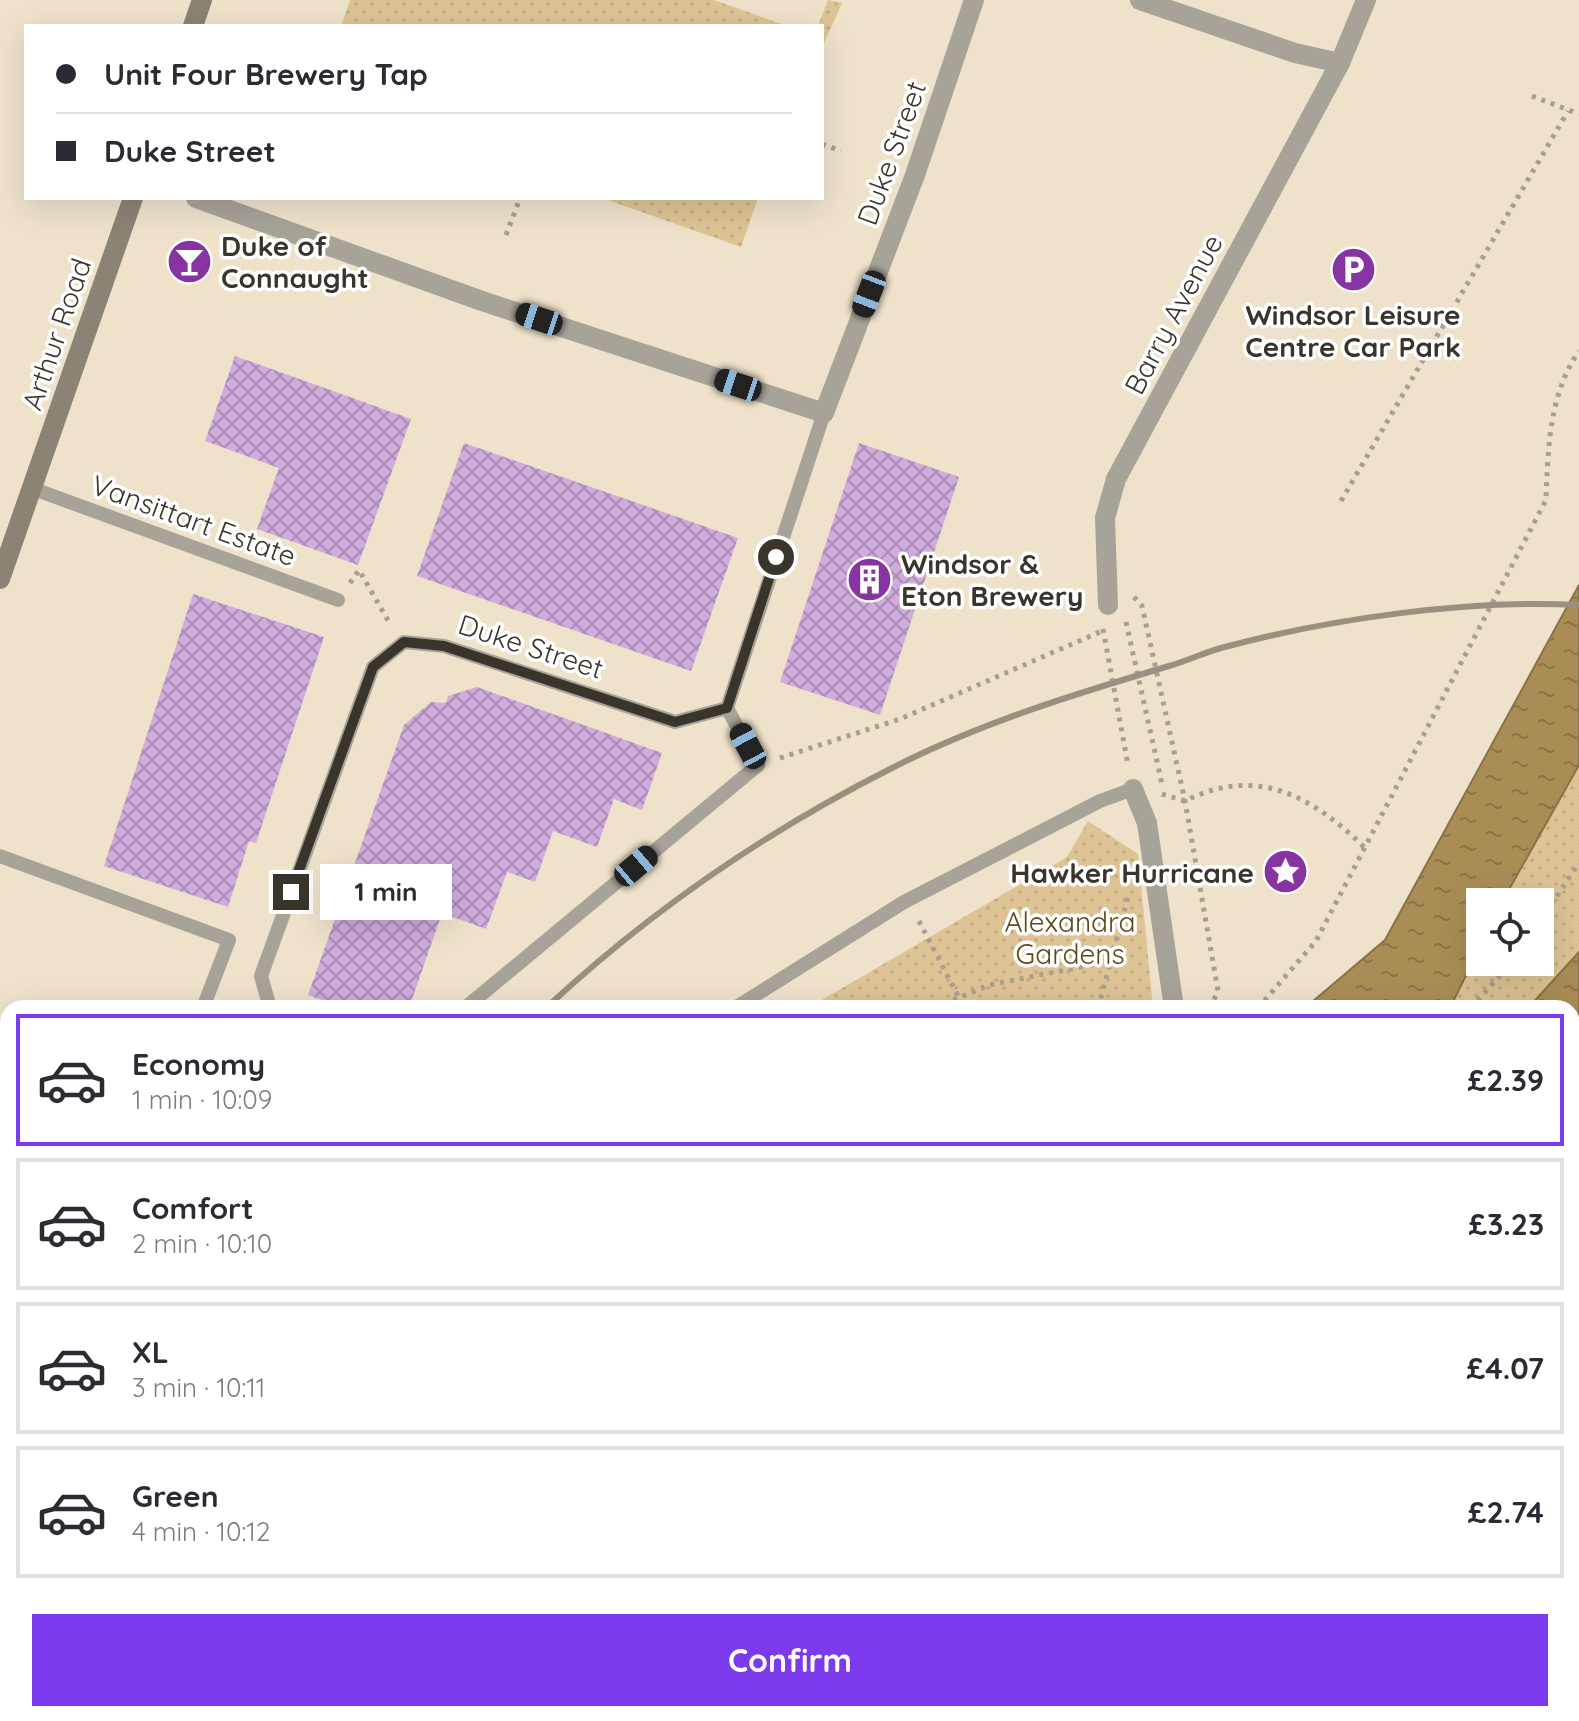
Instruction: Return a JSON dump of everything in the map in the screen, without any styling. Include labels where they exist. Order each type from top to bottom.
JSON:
[{"type":"street","points":[[194,24],[202,0]]},
{"type":"street","name":"Duke Street","points":[[824,413],[915,175],[974,0]]},
{"type":"street","points":[[1140,0],[1295,53],[1340,63]]},
{"type":"street","name":"Barry Avenue","points":[[1108,605],[1105,518],[1116,479],[1340,63],[1366,0]]},
{"type":"street","name":"Arthur Road","points":[[0,579],[132,200]]},
{"type":"street","points":[[202,200],[482,301],[824,413]]},
{"type":"street","points":[[1133,789],[1147,823],[1173,1000]]},
{"type":"lane","name":"Duke Street","points":[[401,645],[444,646],[675,722],[727,708],[824,413]]},
{"type":"lane","name":"Vansittart Estate","points":[[31,488],[338,600]]},
{"type":"lane","points":[[268,1000],[261,976],[373,667],[401,645]]},
{"type":"lane","points":[[475,1000],[758,765],[727,708]]},
{"type":"lane","points":[[748,1000],[908,900],[1100,801],[1133,789]]},
{"type":"lane","points":[[0,856],[229,940],[206,1000]]},
{"type":"path","points":[[1532,96],[1579,114]]},
{"type":"path","points":[[1341,501],[1568,111]]},
{"type":"path","points":[[824,145],[841,151]]},
{"type":"path","points":[[506,235],[519,200]]},
{"type":"path","points":[[1265,1000],[1316,941],[1546,500],[1548,445],[1563,374],[1579,351]]},
{"type":"path","points":[[1107,568],[1142,606],[1185,801],[1218,991],[1214,1000]]},
{"type":"path","points":[[338,600],[359,570],[401,645]]},
{"type":"path","points":[[1108,605],[1129,626],[1164,795],[1185,801],[1212,787],[1272,785],[1332,816],[1364,847]]},
{"type":"path","points":[[1108,605],[1103,631],[1133,789]]},
{"type":"path","points":[[758,765],[900,719],[1103,631]]},
{"type":"path","points":[[1554,900],[1579,863]]},
{"type":"path","points":[[1100,1000],[1131,884]]},
{"type":"path","points":[[908,900],[959,998]]},
{"type":"path","points":[[954,1000],[989,985],[1111,961]]},
{"type":"path","points":[[1478,1000],[1500,976]]},
{"type":"green space","points":[[350,0],[714,0],[781,24],[342,24]]},
{"type":"green space","points":[[828,0],[842,3],[824,44],[824,24],[819,24]]},
{"type":"green space","points":[[608,200],[757,200],[741,247]]},
{"type":"green space","points":[[1579,765],[1579,952],[1535,1000],[1454,1000],[1466,975],[1554,976],[1554,888],[1510,888]]},
{"type":"green space","name":"Alexandra Gardens","points":[[1088,821],[1138,854],[1152,1000],[822,1000],[1067,857]]},
{"type":"water","points":[[1579,585],[1579,765],[1510,888],[1466,888],[1466,975],[1454,1000],[1314,1000],[1385,940]]},
{"type":"water","points":[[1579,952],[1579,1000],[1535,1000]]},
{"type":"building","points":[[235,356],[411,419],[358,565],[257,529],[279,468],[205,441]]},
{"type":"building","points":[[464,443],[738,538],[691,671],[417,576]]},
{"type":"building","name":"Windsor & Eton Brewery","points":[[859,443],[959,477],[880,715],[780,682]]},
{"type":"building","points":[[193,594],[324,637],[256,843],[249,841],[228,907],[104,866]]},
{"type":"building","points":[[477,687],[662,753],[642,810],[614,799],[597,847],[553,831],[535,882],[507,872],[486,929],[442,913],[412,1000],[322,1000],[308,995],[404,725],[431,702],[446,703],[448,696]]},
{"type":"railway","points":[[555,1000],[668,906],[755,846],[845,792],[925,752],[994,723],[1214,650],[1306,628],[1445,608],[1579,605]]},
{"type":"place","name":"Duke of Connaught","points":[[190,261]]},
{"type":"place","name":"Windsor Leisure Centre Car Park","points":[[1353,269]]},
{"type":"place","name":"Windsor & Eton Brewery","points":[[870,579]]},
{"type":"place","name":"Hawker Hurricane","points":[[1285,872]]},
{"type":"route","points":[[291,892],[373,667],[404,642],[444,646],[675,722],[727,708],[776,557]]}]
